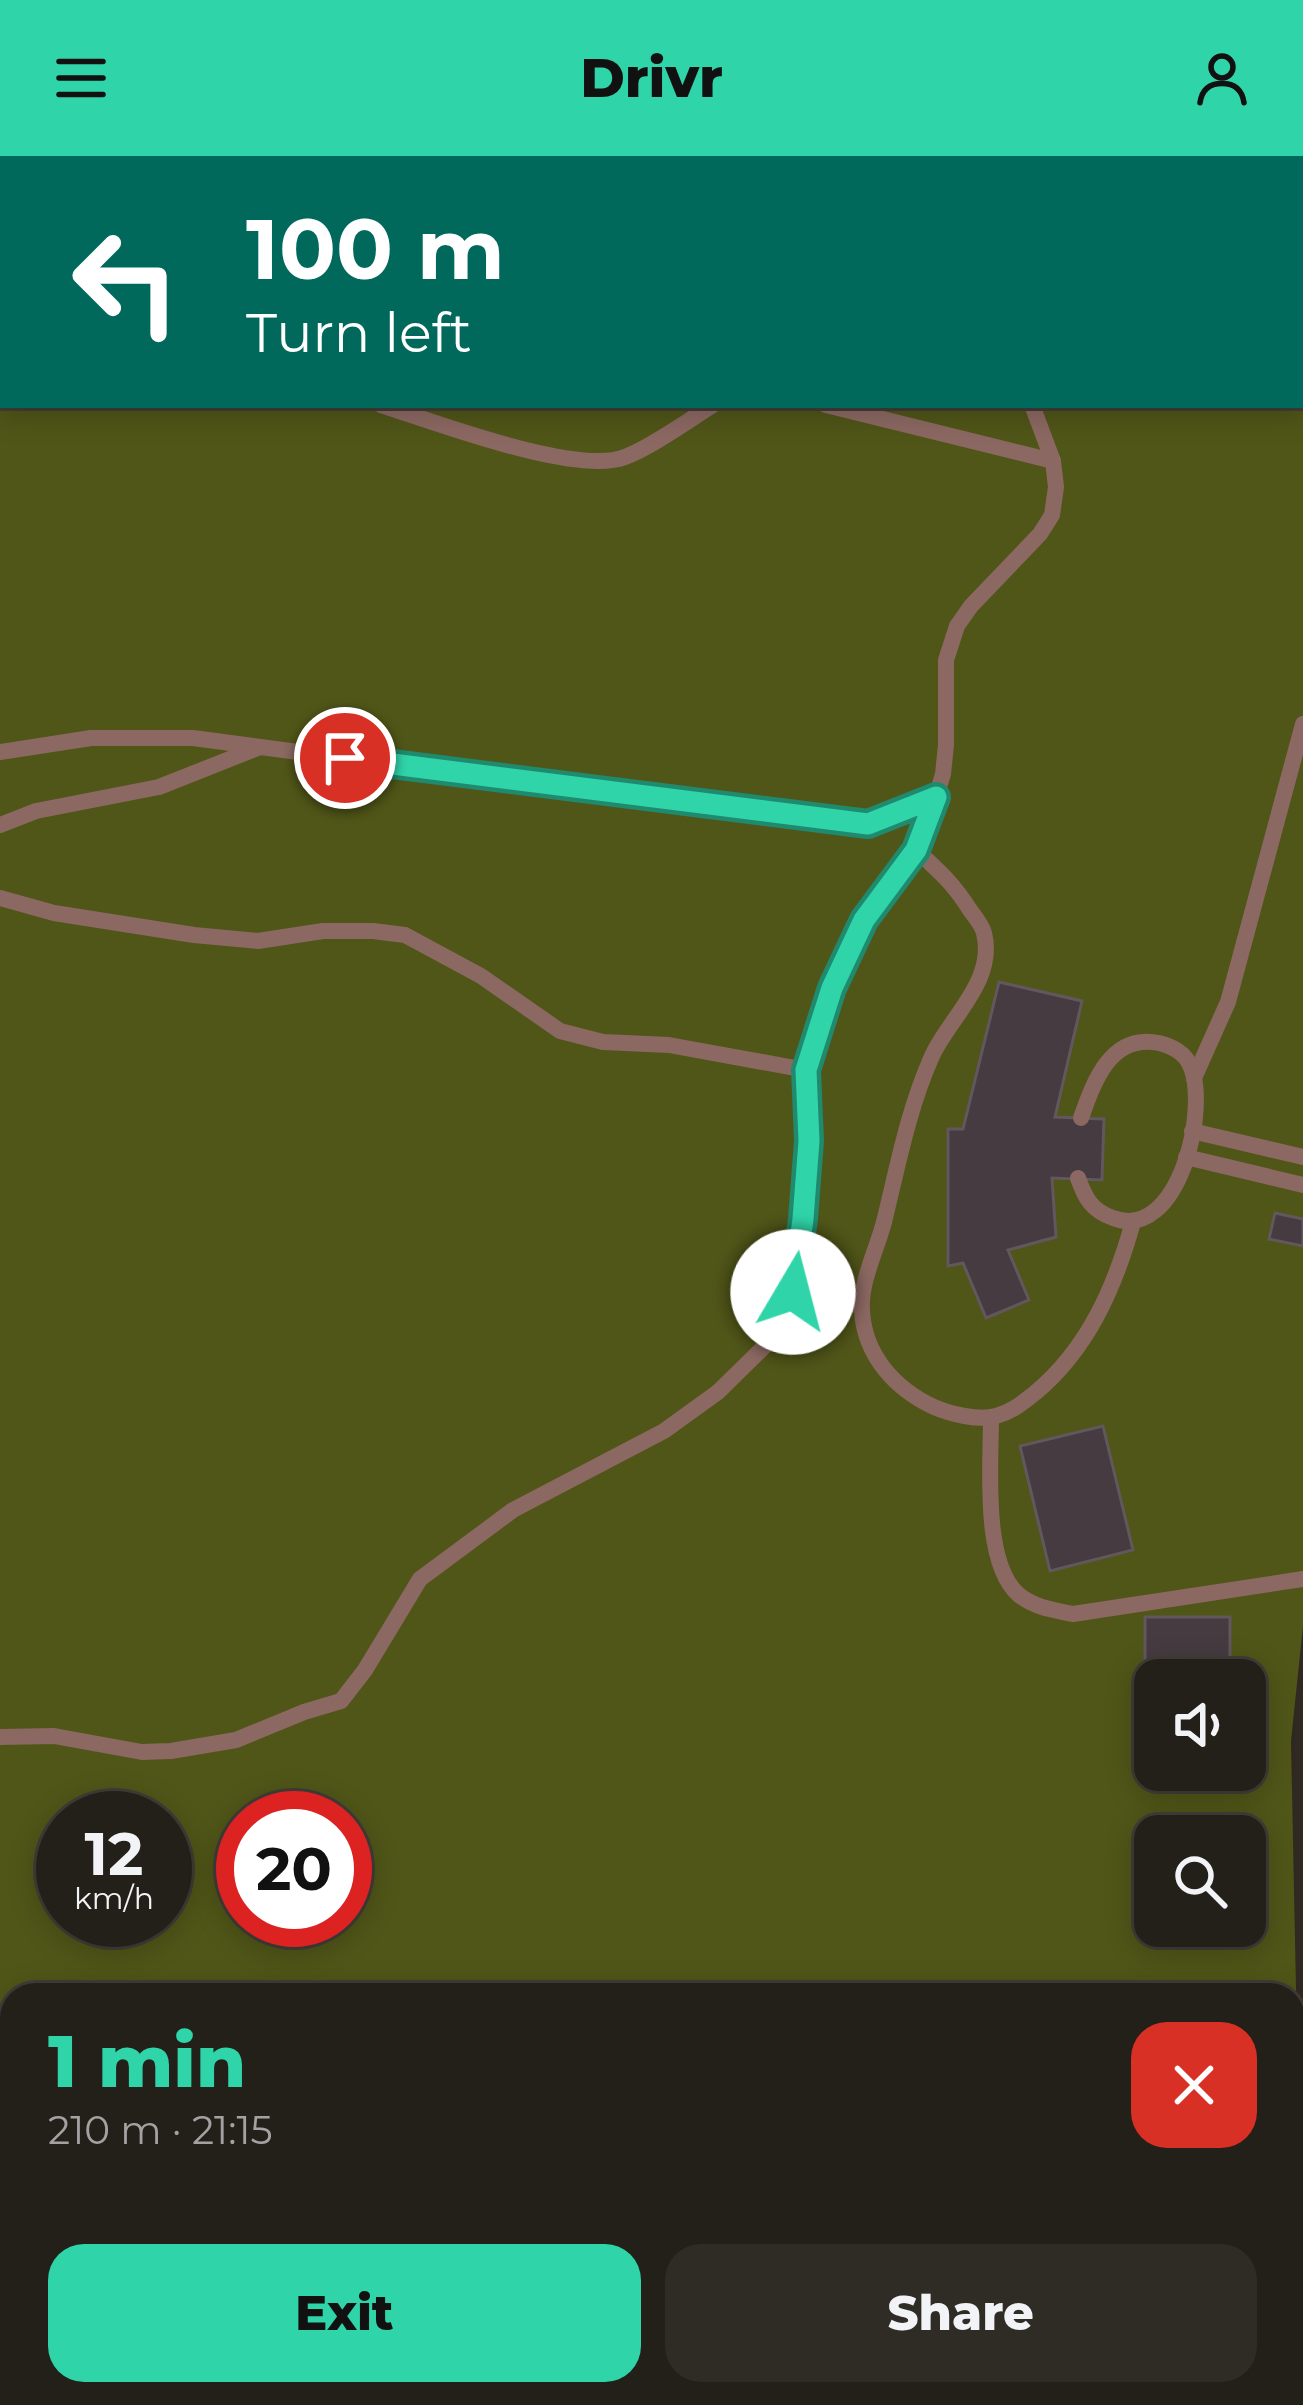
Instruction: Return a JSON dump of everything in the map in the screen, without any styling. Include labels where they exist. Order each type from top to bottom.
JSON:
[{"type":"lane","points":[[392,408],[540,454],[584,460],[623,459],[708,408]]},
{"type":"lane","points":[[838,408],[1053,461]]},
{"type":"lane","points":[[0,1737],[54,1736],[142,1752],[170,1751],[236,1740],[340,1701],[420,1579],[513,1510],[664,1431],[718,1392],[771,1340],[793,1292],[809,1141],[806,1070],[832,988],[864,920],[916,850],[936,797],[946,745],[946,660],[957,626],[1040,535],[1052,515],[1053,461],[1033,408]]},
{"type":"lane","points":[[1078,1178],[1086,1200],[1115,1220],[1133,1222],[1152,1215],[1168,1199],[1192,1131],[1194,1078],[1228,1002],[1303,724]]},
{"type":"lane","points":[[0,752],[91,738],[193,738],[868,824],[936,797]]},
{"type":"lane","points":[[0,825],[52,808],[159,787],[261,747]]},
{"type":"lane","points":[[916,850],[956,886],[984,931],[986,962],[973,994],[934,1051],[910,1111],[861,1305],[865,1330],[882,1369],[911,1396],[943,1411],[991,1418],[1015,1409],[1052,1378],[1084,1340],[1117,1272],[1133,1222]]},
{"type":"lane","points":[[0,898],[54,913],[258,941],[323,932],[405,935],[482,976],[560,1031],[603,1042],[669,1045],[806,1070]]},
{"type":"lane","points":[[1081,1118],[1102,1069],[1116,1051],[1136,1041],[1161,1043],[1182,1052],[1194,1078]]},
{"type":"lane","points":[[1192,1131],[1303,1157]]},
{"type":"lane","points":[[1186,1157],[1303,1185]]},
{"type":"lane","points":[[793,1292],[861,1305]]},
{"type":"lane","points":[[991,1418],[992,1529],[999,1569],[1018,1594],[1042,1609],[1073,1613],[1303,1579]]},
{"type":"green space","points":[[0,408],[1303,408],[1303,1626],[1291,1741],[1296,1983],[0,1983]]},
{"type":"building","points":[[999,982],[1082,1001],[1055,1117],[1104,1119],[1102,1180],[1052,1178],[1056,1237],[1008,1250],[1029,1300],[986,1318],[963,1263],[948,1266],[948,1129],[963,1129]]},
{"type":"building","points":[[1275,1213],[1303,1219],[1303,1246],[1269,1239]]},
{"type":"building","points":[[1103,1426],[1133,1550],[1050,1571],[1020,1446]]},
{"type":"building","points":[[1145,1617],[1230,1617],[1230,1659],[1145,1659]]},
{"type":"route","points":[[345,758],[868,824],[936,797],[916,850],[864,920],[832,988],[806,1070],[809,1141],[793,1292]]}]
